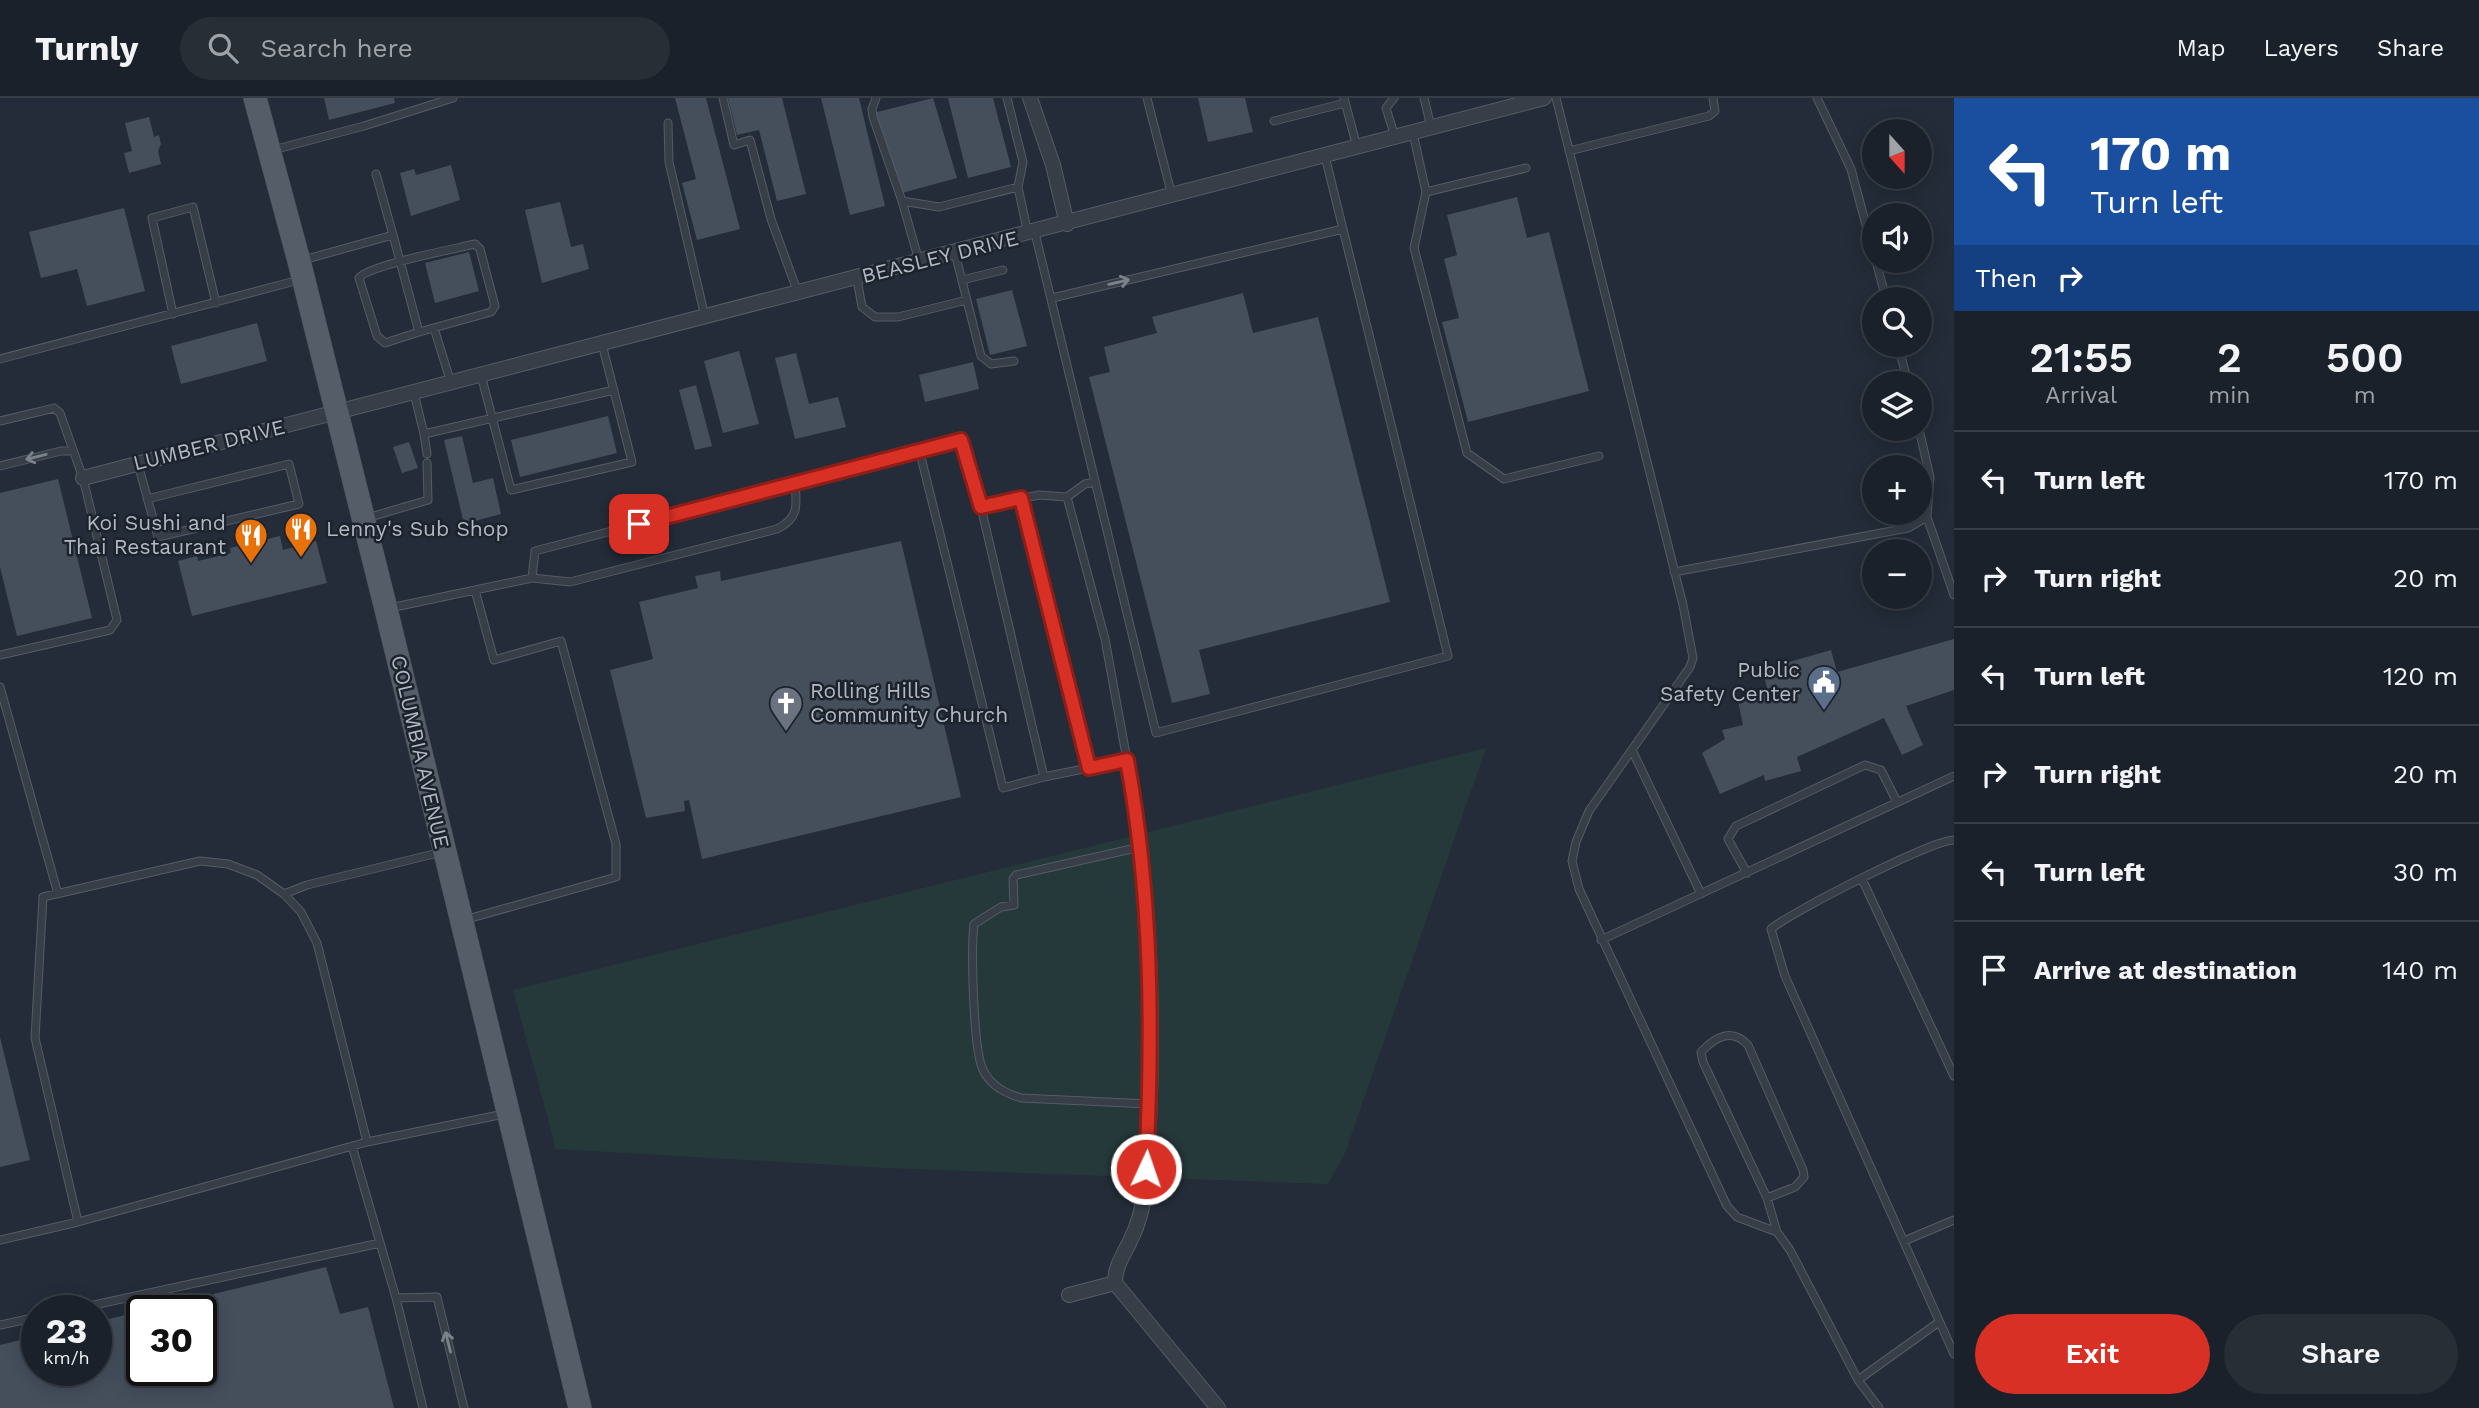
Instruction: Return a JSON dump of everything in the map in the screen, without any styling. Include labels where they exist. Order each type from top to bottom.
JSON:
[{"type":"main road","name":"COLUMBIA AVENUE","points":[[255,98],[386,609],[580,1408]]},
{"type":"street","points":[[1030,98],[1053,165],[1067,224]]},
{"type":"street","name":"BEASLEY DRIVE","points":[[335,413],[1544,98]]},
{"type":"street","name":"LUMBER DRIVE","points":[[83,478],[335,413]]},
{"type":"street","points":[[1127,760],[1141,847],[1151,989],[1150,1104],[1142,1216],[1115,1268],[1115,1283],[1218,1408]]},
{"type":"street","points":[[1069,1295],[1115,1283]]},
{"type":"lane","points":[[269,151],[364,126],[453,98]]},
{"type":"lane","points":[[723,98],[734,145],[750,140],[771,219],[799,293]]},
{"type":"lane","points":[[876,98],[872,109],[873,117],[920,262]]},
{"type":"lane","points":[[1007,98],[1023,163],[1018,187],[1052,298],[1156,733],[1448,656],[1325,156]]},
{"type":"lane","points":[[1147,98],[1172,196]]},
{"type":"lane","points":[[1394,98],[1386,108],[1395,137]]},
{"type":"lane","points":[[1424,98],[1432,128]]},
{"type":"lane","points":[[1556,98],[1693,658],[1690,667],[1589,811],[1576,842],[1572,861],[1579,890],[1601,940],[1727,1206],[1745,1221],[1777,1232]]},
{"type":"lane","points":[[1569,151],[1709,116],[1715,111],[1713,98]]},
{"type":"lane","points":[[1817,98],[1850,169],[1862,212]]},
{"type":"lane","points":[[1274,121],[1345,101],[1357,147]]},
{"type":"lane","points":[[668,123],[669,162],[705,318]]},
{"type":"lane","points":[[1413,133],[1426,192],[1414,248],[1467,453],[1504,479],[1599,456]]},
{"type":"lane","points":[[1426,192],[1526,168]]},
{"type":"lane","points":[[376,174],[419,332]]},
{"type":"lane","points":[[902,201],[939,207],[1018,187]]},
{"type":"lane","points":[[173,314],[152,218],[193,207],[216,303]]},
{"type":"lane","points":[[1052,298],[1343,229]]},
{"type":"lane","points":[[0,359],[216,303],[393,235]]},
{"type":"lane","points":[[475,244],[480,249],[495,306],[491,312],[434,328],[385,343],[377,336],[359,278],[363,272],[475,244]]},
{"type":"lane","points":[[956,253],[981,356],[991,364],[1014,361]]},
{"type":"lane","points":[[962,280],[1003,270]]},
{"type":"lane","points":[[857,279],[862,307],[875,317],[898,317],[967,300]]},
{"type":"lane","points":[[434,328],[451,383]]},
{"type":"lane","points":[[481,375],[511,490],[632,461],[602,344]]},
{"type":"lane","points":[[424,434],[614,390]]},
{"type":"lane","points":[[414,393],[427,454]]},
{"type":"lane","points":[[0,421],[54,408],[60,413],[83,478],[117,620],[110,630],[0,655]]},
{"type":"lane","points":[[532,579],[535,551],[961,440],[981,507],[1044,776]]},
{"type":"lane","points":[[919,449],[1003,788],[1044,776],[1127,760],[1105,639],[1068,497]]},
{"type":"lane","points":[[0,466],[61,451],[72,452]]},
{"type":"lane","points":[[362,520],[428,500],[427,463]]},
{"type":"lane","points":[[138,464],[158,537],[299,505],[289,464],[148,499]]},
{"type":"lane","points":[[981,507],[1039,495],[1068,497],[1084,484],[1095,482]]},
{"type":"lane","points":[[386,609],[532,579],[570,582],[777,529],[790,522],[798,511],[795,483]]},
{"type":"lane","points":[[1021,498],[1089,768]]},
{"type":"lane","points":[[1674,572],[1913,525]]},
{"type":"lane","points":[[1930,525],[1954,594]]},
{"type":"lane","points":[[460,921],[616,877],[616,844],[561,641],[494,660],[475,590]]},
{"type":"lane","points":[[0,687],[58,894]]},
{"type":"lane","points":[[1632,750],[1701,894]]},
{"type":"lane","points":[[1746,873],[1728,839],[1735,826],[1865,765],[1881,770],[1897,802]]},
{"type":"lane","points":[[1601,940],[1954,776]]},
{"type":"lane","points":[[1954,840],[1927,849],[1862,879],[1783,918],[1771,929],[1773,944],[1785,975],[1954,1354]]},
{"type":"lane","points":[[1141,847],[1016,875],[1013,878],[1014,905],[1001,907],[974,924],[976,1006],[978,1057],[990,1081],[1007,1094],[1021,1098],[1150,1104]]},
{"type":"lane","points":[[284,894],[307,885],[443,852]]},
{"type":"lane","points":[[78,1222],[36,1038],[43,897],[200,861],[228,864],[257,876],[284,894],[301,912],[317,943],[367,1142]]},
{"type":"lane","points":[[1862,879],[1954,1076]]},
{"type":"lane","points":[[1767,1198],[1794,1187],[1804,1177],[1803,1170],[1748,1045],[1740,1037],[1728,1034],[1718,1038],[1701,1052],[1703,1062],[1767,1198],[1777,1232],[1790,1250],[1858,1380],[1879,1408]]},
{"type":"lane","points":[[0,1240],[78,1222],[367,1142],[509,1113]]},
{"type":"lane","points":[[352,1146],[396,1298],[423,1408]]},
{"type":"lane","points":[[1904,1241],[1954,1220]]},
{"type":"lane","points":[[112,1301],[380,1243]]},
{"type":"lane","points":[[396,1298],[437,1297],[464,1408]]},
{"type":"lane","points":[[0,1325],[21,1320]]},
{"type":"lane","points":[[1858,1380],[1939,1322]]},
{"type":"shaded area","points":[[1486,748],[1345,1153],[1328,1184],[886,1168],[556,1149],[513,990]]},
{"type":"building","points":[[324,98],[394,98],[395,103],[329,120]]},
{"type":"building","points":[[675,98],[706,98],[740,229],[697,240],[682,183],[696,179]]},
{"type":"building","points":[[728,98],[782,98],[806,194],[777,201],[759,130],[737,135]]},
{"type":"building","points":[[821,98],[859,98],[885,206],[850,215]]},
{"type":"building","points":[[933,98],[957,178],[902,193],[873,113]]},
{"type":"building","points":[[948,98],[993,98],[1011,167],[968,178]]},
{"type":"building","points":[[1198,98],[1245,98],[1253,132],[1208,142]]},
{"type":"building","points":[[149,117],[154,137],[159,135],[161,164],[129,173],[124,153],[132,151],[125,123]]},
{"type":"building","points":[[451,165],[460,200],[411,216],[400,173],[414,169],[416,175]]},
{"type":"building","points":[[1517,197],[1527,238],[1549,232],[1589,391],[1468,422],[1442,322],[1459,318],[1444,259],[1457,255],[1447,215]]},
{"type":"building","points":[[560,202],[571,247],[583,244],[589,269],[542,283],[525,210]]},
{"type":"building","points":[[124,208],[145,291],[87,306],[77,269],[41,278],[29,232]]},
{"type":"building","points":[[469,252],[479,291],[435,303],[425,263]]},
{"type":"building","points":[[1012,290],[1027,346],[990,355],[976,299]]},
{"type":"building","points":[[1243,293],[1253,333],[1318,317],[1390,602],[1199,650],[1210,694],[1172,703],[1089,377],[1110,372],[1104,347],[1157,333],[1152,317]]},
{"type":"building","points":[[257,323],[267,361],[181,384],[171,346]]},
{"type":"building","points":[[739,351],[759,424],[723,433],[704,361]]},
{"type":"building","points":[[796,353],[809,404],[838,397],[846,427],[795,439],[775,358]]},
{"type":"building","points":[[973,362],[979,389],[925,402],[919,375]]},
{"type":"building","points":[[696,385],[712,446],[695,450],[679,390]]},
{"type":"building","points":[[608,416],[617,453],[520,477],[511,440]]},
{"type":"building","points":[[462,436],[473,483],[493,478],[501,514],[464,524],[444,440]]},
{"type":"building","points":[[409,442],[418,468],[402,473],[393,447]]},
{"type":"building","points":[[58,479],[92,618],[17,636],[0,567],[0,493]]},
{"type":"building","points":[[280,536],[283,550],[316,541],[327,583],[192,616],[178,561],[197,556],[198,561],[231,553],[230,548]]},
{"type":"building","name":"Rolling Hills Community Church","points":[[901,541],[961,797],[702,859],[689,800],[684,801],[685,811],[646,818],[610,670],[653,659],[639,602],[698,588],[695,576],[720,571],[721,581]]},
{"type":"building","name":"Public Safety Center","points":[[1954,639],[1954,690],[1906,706],[1923,745],[1902,755],[1884,718],[1797,757],[1801,771],[1765,781],[1764,775],[1720,794],[1702,753],[1725,739],[1722,730],[1743,725],[1738,701],[1768,691],[1762,670],[1831,650],[1837,672]]},
{"type":"building","points":[[0,1037],[30,1160],[0,1167]]},
{"type":"building","points":[[326,1267],[340,1314],[368,1307],[394,1408],[0,1408],[0,1345],[21,1340],[21,1386],[112,1386],[112,1318],[126,1315],[126,1386],[217,1386],[217,1295],[209,1295]]},
{"type":"place","name":"Lenny's Sub Shop","points":[[301,559]]},
{"type":"place","name":"Koi Sushi and Thai Restaurant","points":[[251,565]]},
{"type":"place","name":"Public Safety Center","points":[[1824,712]]},
{"type":"place","name":"Rolling Hills Community Church","points":[[786,733]]},
{"type":"route","points":[[639,524],[961,440],[981,507],[1021,498],[1089,768],[1127,760],[1139,825],[1151,989],[1151,1081],[1146,1169]]}]
